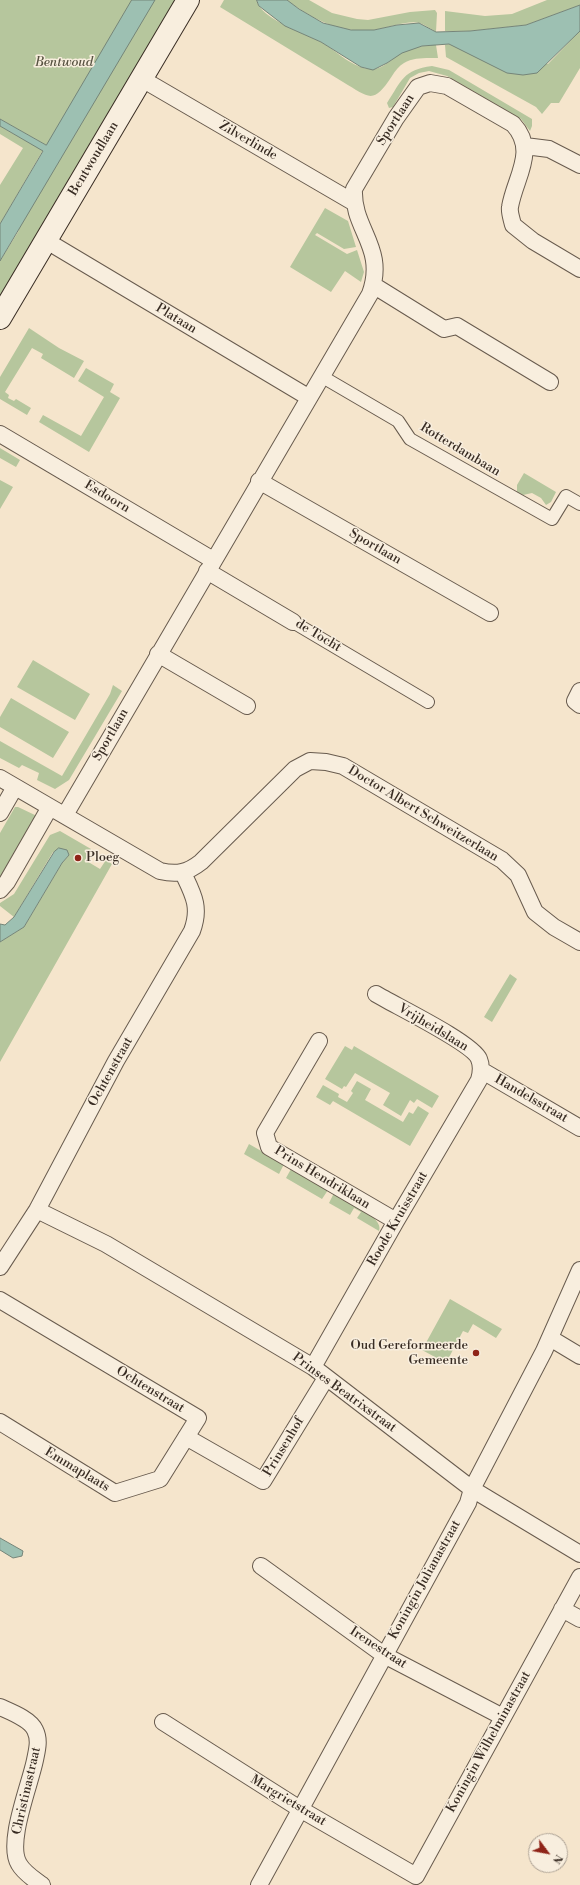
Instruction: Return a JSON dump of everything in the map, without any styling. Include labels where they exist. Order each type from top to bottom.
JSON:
[{"type":"main road","name":"Bentwoudlaan","points":[[0,318],[188,0]]},
{"type":"street","name":"Zilverlinde","points":[[142,79],[353,202]]},
{"type":"street","name":"Sportlaan","points":[[64,815],[370,294],[376,270],[374,257],[353,202],[354,190],[396,118],[418,87],[430,83],[447,86],[513,124],[520,132],[525,146]]},
{"type":"street","points":[[580,165],[549,149],[525,146],[524,160],[510,208],[513,225],[533,241],[580,268]]},
{"type":"street","name":"Plataan","points":[[45,240],[308,398]]},
{"type":"street","points":[[373,285],[444,329],[457,326],[550,382]]},
{"type":"street","name":"Rotterdambaan","points":[[321,376],[398,421],[410,439],[552,519],[566,496],[580,504]]},
{"type":"street","name":"Esdoorn","points":[[0,434],[210,565]]},
{"type":"street","name":"Sportlaan","points":[[259,481],[490,613]]},
{"type":"street","name":"de Tocht","points":[[210,565],[293,622],[428,702]]},
{"type":"street","points":[[158,654],[247,706]]},
{"type":"street","name":"Doctor Albert Schweitzerlaan","points":[[183,873],[201,862],[295,769],[310,761],[326,762],[343,766],[502,860],[518,875],[535,912],[554,927],[580,942]]},
{"type":"street","points":[[0,778],[160,871],[183,873]]},
{"type":"street","points":[[0,813],[15,787]]},
{"type":"street","points":[[0,890],[7,882],[50,807]]},
{"type":"street","name":"Ochtenstraat","points":[[0,1267],[37,1210],[116,1061],[192,931],[197,915],[194,896],[183,873]]},
{"type":"street","name":"Vrijheidslaan","points":[[376,994],[461,1042],[479,1058],[481,1070]]},
{"type":"street","name":"Prins Hendriklaan","points":[[319,1040],[265,1134],[270,1147],[396,1221]]},
{"type":"street","name":"Handelsstraat","points":[[481,1070],[580,1128]]},
{"type":"street","name":"Roode Kruisstraat","points":[[314,1367],[396,1221],[479,1080],[481,1070]]},
{"type":"street","name":"Prinses Beatrixstraat","points":[[37,1210],[106,1244],[314,1367],[326,1378],[472,1489],[580,1554]]},
{"type":"street","name":"Koningin Julianastraat","points":[[259,1885],[468,1503],[472,1489],[550,1338],[580,1270]]},
{"type":"street","name":"Ochtenstraat","points":[[0,1300],[198,1418]]},
{"type":"street","points":[[550,1338],[580,1356]]},
{"type":"street","name":"Prinsenhof","points":[[186,1436],[263,1482],[326,1378]]},
{"type":"street","name":"Emmaplaats","points":[[0,1422],[115,1493],[160,1479],[198,1418]]},
{"type":"street","name":"Irenestraat","points":[[261,1566],[384,1655],[503,1717]]},
{"type":"street","name":"Koningin Wilhelminastraat","points":[[419,1880],[503,1717],[580,1577]]},
{"type":"street","points":[[562,1609],[580,1619]]},
{"type":"street","name":"Christinastraat","points":[[0,1706],[29,1722],[35,1729],[38,1741],[33,1768],[15,1837],[15,1852],[19,1864],[42,1885]]},
{"type":"street","name":"Margrietstraat","points":[[163,1722],[300,1809],[419,1880]]},
{"type":"green space","name":"Bentwoud","points":[[0,0],[179,0],[0,303],[0,261],[18,232],[46,145],[0,119]]},
{"type":"green space","points":[[224,0],[257,0],[259,7],[274,19],[321,42],[352,63],[365,68],[380,68],[401,53],[409,49],[423,46],[436,45],[438,58],[416,59],[404,63],[397,69],[380,91],[375,95],[365,95],[220,7]]},
{"type":"green space","points":[[287,0],[309,0],[332,13],[368,20],[410,12],[435,10],[437,13],[436,32],[420,23],[415,22],[374,30],[350,30],[328,24],[317,19]]},
{"type":"green space","points":[[547,0],[580,0],[580,5],[526,25],[470,31],[445,31],[445,11],[485,16],[512,14]]},
{"type":"green space","points":[[580,31],[580,68],[559,103],[551,103],[542,114],[536,107],[446,57],[445,45],[449,44],[548,64]]},
{"type":"green space","points":[[432,66],[449,70],[532,119],[530,131],[521,119],[447,76],[429,71],[419,73],[410,78],[393,107],[389,108],[387,103],[404,77],[415,70]]},
{"type":"green space","points":[[0,126],[43,150],[0,224],[0,185],[23,148],[0,134]]},
{"type":"green space","points":[[325,208],[348,221],[356,247],[344,249],[317,233],[315,235],[347,254],[357,250],[364,272],[361,282],[345,271],[331,292],[290,267]]},
{"type":"green space","points":[[29,328],[59,348],[84,361],[74,378],[41,358],[43,354],[32,348],[5,392],[9,395],[8,398],[14,401],[16,399],[31,408],[27,415],[0,399],[0,377]]},
{"type":"green space","points":[[86,368],[114,384],[110,392],[120,398],[89,452],[39,422],[43,415],[81,436],[104,397],[78,381]]},
{"type":"green space","points":[[0,448],[20,460],[16,467],[0,458]]},
{"type":"green space","points":[[524,473],[556,492],[551,502],[546,505],[541,498],[532,493],[523,495],[517,492],[517,485]]},
{"type":"green space","points":[[0,480],[13,487],[0,509]]},
{"type":"green space","points":[[33,660],[90,694],[75,720],[17,687]]},
{"type":"green space","points":[[113,685],[122,691],[69,780],[55,789],[37,780],[39,773],[22,765],[19,768],[0,758],[0,741],[62,776],[110,694]]},
{"type":"green space","points":[[11,698],[69,732],[53,758],[0,727],[0,717]]},
{"type":"green space","points":[[15,807],[37,816],[0,880],[0,833]]},
{"type":"green space","points":[[60,831],[91,849],[85,860],[100,869],[106,860],[112,864],[0,1062],[0,942],[24,927],[62,863],[69,855],[53,852],[14,917],[0,906],[0,903],[14,894],[50,835]]},
{"type":"green space","points":[[510,974],[517,979],[492,1022],[484,1017]]},
{"type":"green space","points":[[345,1046],[352,1050],[354,1046],[439,1096],[432,1108],[417,1099],[414,1103],[410,1100],[401,1116],[383,1105],[390,1093],[355,1073],[346,1087],[344,1086],[342,1089],[325,1079]]},
{"type":"green space","points":[[357,1081],[371,1089],[365,1100],[403,1122],[409,1112],[413,1114],[418,1106],[429,1113],[410,1146],[333,1101],[330,1105],[316,1097],[323,1085],[339,1094],[338,1097],[347,1102],[353,1093],[351,1091]]},
{"type":"green space","points":[[249,1144],[284,1164],[279,1174],[244,1154]]},
{"type":"green space","points":[[291,1169],[328,1190],[322,1199],[286,1178]]},
{"type":"green space","points":[[334,1193],[363,1209],[376,1220],[379,1226],[379,1231],[357,1218],[361,1212],[354,1208],[350,1215],[329,1203]]},
{"type":"green space","points":[[450,1299],[502,1329],[496,1338],[473,1324],[468,1333],[463,1331],[446,1363],[422,1350]]},
{"type":"shaded area","points":[[132,0],[155,0],[0,261],[0,224],[43,151],[0,126],[0,119],[46,145]]},
{"type":"shaded area","points":[[257,0],[287,0],[323,23],[351,30],[374,30],[397,25],[419,23],[436,32],[470,31],[526,25],[580,5],[580,31],[537,73],[523,75],[507,73],[449,44],[422,46],[402,53],[373,70],[361,67],[321,42],[285,26],[259,6]]},
{"type":"shaded area","points":[[59,848],[67,850],[69,855],[62,863],[24,927],[0,942],[0,924],[5,925],[14,917],[54,852]]},
{"type":"shaded area","points":[[0,1538],[23,1551],[22,1556],[13,1558],[0,1550]]},
{"type":"place","name":"Ploeg","points":[[78,858]]},
{"type":"place","name":"Oud Gereformeerde Gemeente","points":[[476,1353]]}]
